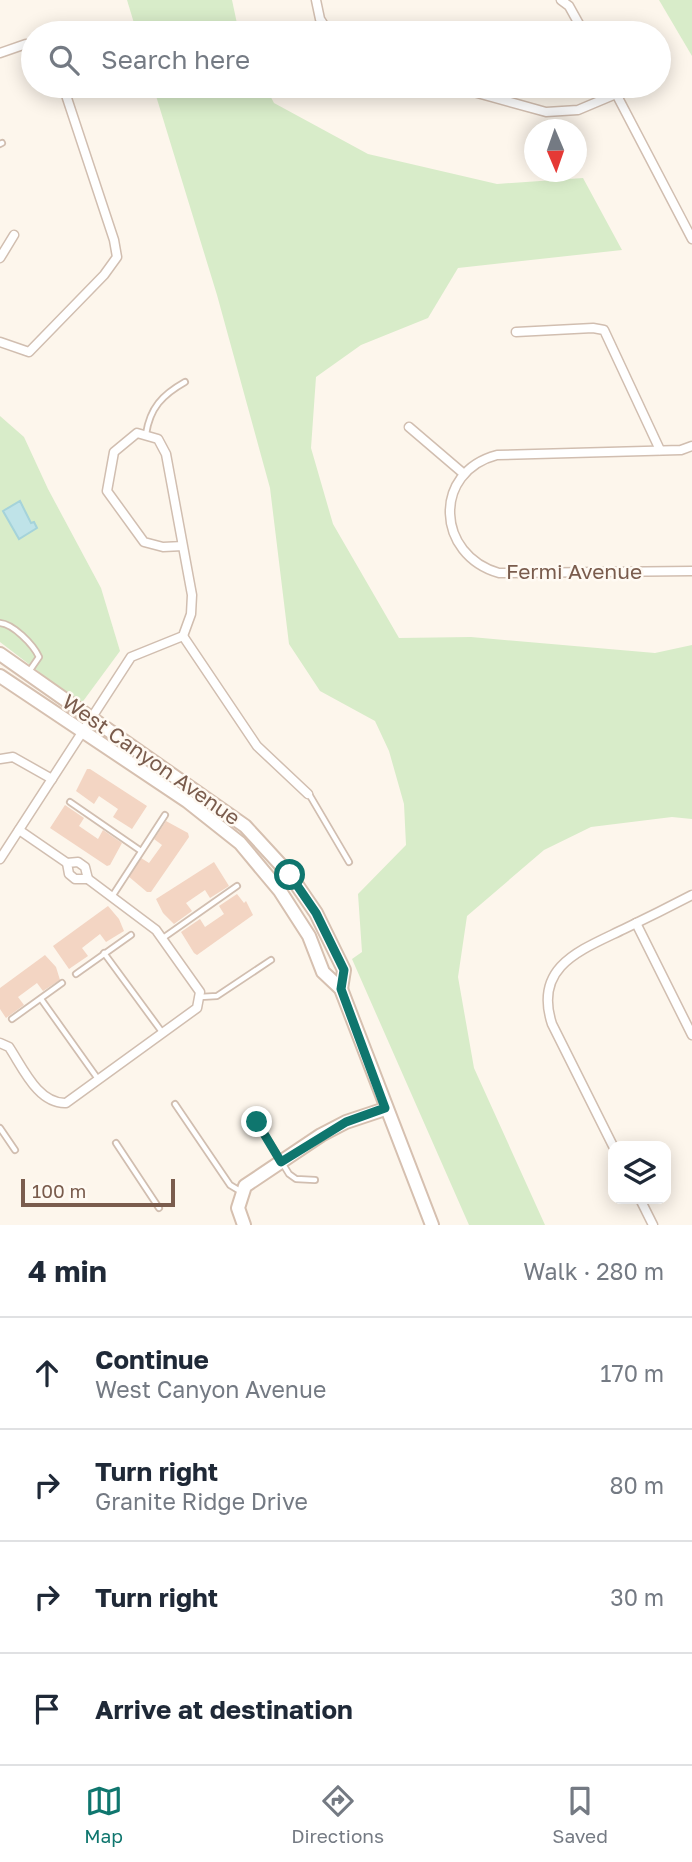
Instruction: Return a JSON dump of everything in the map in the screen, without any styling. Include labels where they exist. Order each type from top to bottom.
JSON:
[{"type":"street","points":[[316,0],[321,21]]},
{"type":"street","points":[[561,0],[569,6],[577,21]]},
{"type":"street","points":[[0,53],[21,46]]},
{"type":"street","points":[[0,342],[29,352],[104,275],[117,257],[114,240],[66,98]]},
{"type":"street","points":[[496,98],[547,112],[578,110],[600,98]]},
{"type":"street","points":[[618,98],[688,223],[692,239]]},
{"type":"street","points":[[0,258],[14,235]]},
{"type":"street","points":[[516,332],[593,328],[604,330],[660,450]]},
{"type":"street","points":[[409,427],[464,474],[486,458],[497,455],[681,450],[692,446]]},
{"type":"street","points":[[0,859],[131,657],[183,636],[191,614],[192,595],[183,545],[166,454],[158,439],[137,433],[114,452],[107,491],[144,542],[163,547],[183,545]]},
{"type":"street","name":"Fermi Avenue","points":[[464,474],[450,501],[449,522],[456,544],[486,570],[499,573],[692,571]]},
{"type":"street","points":[[183,636],[257,746],[308,793]]},
{"type":"street","name":"West Canyon Avenue","points":[[0,654],[245,826],[290,875],[316,913],[344,970],[341,989]]},
{"type":"street","name":"West Canyon Avenue","points":[[0,676],[187,801],[240,843],[280,891],[309,936],[323,972],[341,989],[432,1225]]},
{"type":"street","points":[[0,759],[13,757],[52,779]]},
{"type":"street","points":[[19,830],[67,863],[83,864],[88,879]]},
{"type":"street","points":[[0,1043],[9,1047],[44,1097],[55,1103],[65,1103],[197,1008],[200,992],[162,939],[113,895],[88,879],[73,878],[67,863]]},
{"type":"street","points":[[610,1141],[552,1024],[548,997],[550,981],[573,954],[692,895]]},
{"type":"street","points":[[636,923],[692,1035]]},
{"type":"street","points":[[244,1225],[238,1208],[241,1192],[281,1162],[346,1122],[385,1108]]},
{"type":"street","points":[[642,1204],[653,1225]]},
{"type":"lane","points":[[145,436],[153,409],[166,393],[185,382]]},
{"type":"lane","points":[[0,623],[15,630],[36,650],[39,657],[27,674]]},
{"type":"lane","points":[[308,793],[348,862]]},
{"type":"lane","points":[[70,802],[141,851]]},
{"type":"lane","points":[[113,895],[165,815]]},
{"type":"lane","points":[[162,939],[237,886]]},
{"type":"lane","points":[[76,974],[131,934]]},
{"type":"lane","points":[[104,953],[163,1032]]},
{"type":"lane","points":[[199,998],[217,996],[271,960]]},
{"type":"lane","points":[[12,1019],[62,983]]},
{"type":"lane","points":[[41,999],[99,1079]]},
{"type":"lane","points":[[175,1104],[230,1185],[241,1192]]},
{"type":"lane","points":[[257,1122],[281,1162],[296,1179],[315,1180]]},
{"type":"lane","points":[[0,1128],[15,1150]]},
{"type":"lane","points":[[116,1143],[159,1208]]},
{"type":"green space","points":[[127,0],[232,0],[236,21],[133,21]]},
{"type":"green space","points":[[659,0],[692,0],[692,56]]},
{"type":"green space","points":[[157,98],[271,98],[274,103],[368,154],[497,184],[585,182],[622,250],[458,268],[428,318],[361,345],[316,377],[311,448],[333,524],[399,638],[471,637],[655,653],[692,645],[692,819],[672,817],[591,827],[544,850],[467,916],[458,977],[474,1068],[545,1225],[469,1225],[352,959],[362,952],[358,894],[406,845],[404,804],[389,751],[375,721],[320,691],[289,644],[270,488],[217,295]]},
{"type":"green space","points":[[0,416],[24,437],[48,489],[101,588],[120,651],[81,704],[0,642]]},
{"type":"water","points":[[20,501],[31,523],[34,522],[37,528],[19,539],[3,511]]},
{"type":"building","points":[[87,769],[147,806],[132,829],[113,817],[118,809],[99,796],[94,804],[76,791]]},
{"type":"building","points":[[65,805],[84,818],[79,826],[98,839],[103,830],[122,843],[110,865],[107,866],[50,828]]},
{"type":"building","points":[[166,821],[188,833],[189,837],[151,892],[147,892],[128,876],[141,858],[149,863],[162,845],[154,839]]},
{"type":"building","points":[[214,862],[229,886],[210,898],[205,890],[186,903],[192,911],[174,924],[163,913],[156,899]]},
{"type":"building","points":[[237,894],[244,903],[246,901],[253,915],[197,955],[194,953],[181,932],[200,919],[205,927],[224,914],[219,906]]},
{"type":"building","points":[[108,906],[119,919],[124,931],[106,942],[100,934],[82,948],[88,956],[69,969],[53,946]]},
{"type":"building","points":[[45,955],[56,967],[60,980],[43,991],[37,983],[18,997],[24,1005],[6,1018],[0,1009],[0,988]]},
{"type":"route","points":[[257,1122],[281,1162],[346,1122],[385,1108],[341,989],[344,970],[316,913],[290,875]]}]
